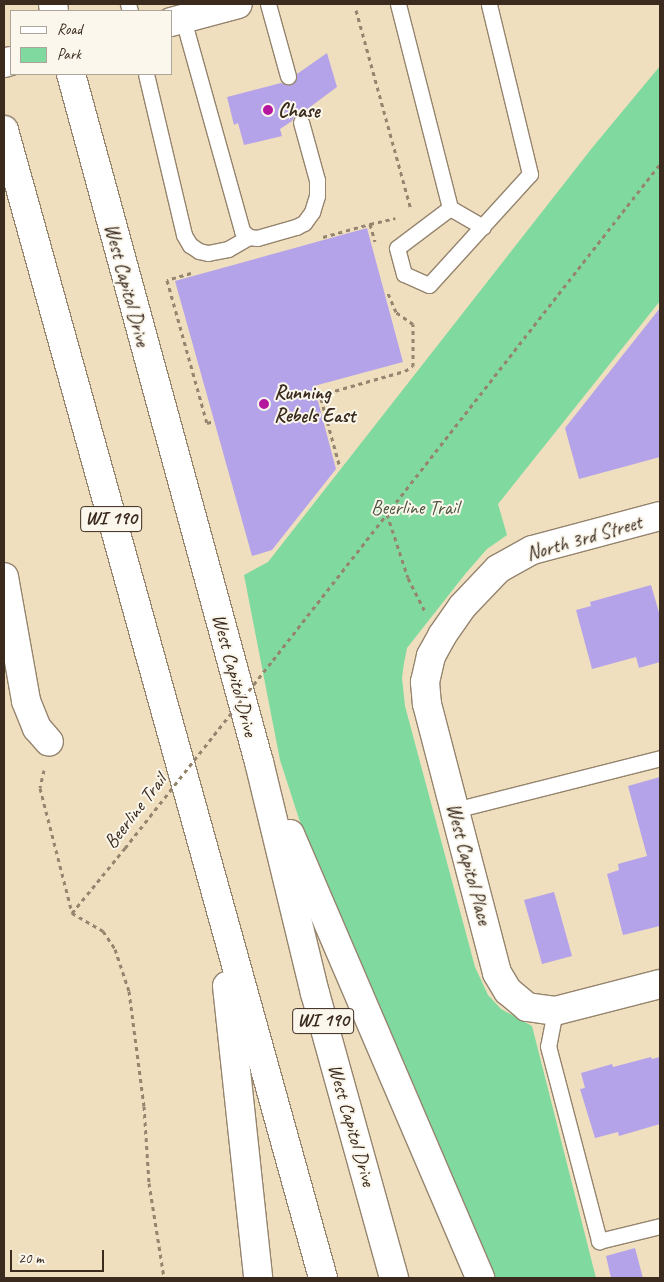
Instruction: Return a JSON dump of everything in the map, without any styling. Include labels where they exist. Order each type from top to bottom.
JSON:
[{"type":"main road","points":[[177,21],[238,4]]},
{"type":"main road","name":"West Capitol Drive","points":[[71,75],[259,762],[315,993],[394,1278]]},
{"type":"main road","name":"WI 190","points":[[4,130],[322,1278]]},
{"type":"main road","name":"North 3rd Street","points":[[425,682],[431,656],[442,636],[462,607],[498,569],[532,550],[660,516]]},
{"type":"main road","points":[[4,577],[26,701],[37,728],[49,742]]},
{"type":"main road","name":"West Capitol Place","points":[[425,682],[427,704],[500,978],[508,991],[523,1004],[539,1010],[555,1011]]},
{"type":"main road","points":[[259,762],[480,1278]]},
{"type":"main road","points":[[219,908],[258,1278]]},
{"type":"main road","points":[[555,1011],[660,984]]},
{"type":"lane","points":[[268,4],[288,76]]},
{"type":"lane","points":[[398,4],[450,208],[483,228]]},
{"type":"lane","points":[[450,208],[398,248],[404,274],[429,285],[483,228],[530,174],[489,4]]},
{"type":"lane","points":[[177,21],[242,231],[250,237],[257,238],[304,223],[312,212],[317,196],[317,180],[301,122]]},
{"type":"lane","points":[[146,75],[184,235],[190,245],[199,251],[208,253],[228,249],[250,237]]},
{"type":"lane","points":[[455,810],[660,758]]},
{"type":"lane","points":[[555,1011],[548,1046],[599,1241],[660,1226]]},
{"type":"path","points":[[356,10],[412,214]]},
{"type":"path","name":"Beerline Trail","points":[[72,913],[273,660],[660,164]]},
{"type":"path","points":[[314,240],[404,216]]},
{"type":"path","points":[[370,224],[377,251]]},
{"type":"path","points":[[196,272],[167,280],[207,423],[214,421]]},
{"type":"path","points":[[339,464],[320,395],[405,371],[413,366],[413,324],[396,312],[391,304],[386,286]]},
{"type":"path","points":[[387,513],[408,578],[428,618]]},
{"type":"path","points":[[49,742],[40,788],[72,913],[103,932],[116,949],[129,991],[144,1106],[149,1183],[164,1278]]},
{"type":"green space","points":[[660,66],[660,301],[498,504],[507,535],[487,549],[466,573],[407,648],[404,663],[402,678],[405,706],[475,967],[488,995],[501,1009],[532,1026],[596,1278],[496,1278],[318,869],[300,822],[280,760],[244,575],[268,562],[592,148]]},
{"type":"building","name":"Chase","points":[[327,53],[337,87],[302,113],[295,115],[292,121],[280,129],[282,136],[244,145],[238,123],[234,125],[227,97],[281,83],[291,85],[295,82],[297,74]]},
{"type":"building","name":"Running Rebels East","points":[[367,228],[403,362],[314,386],[336,469],[272,550],[252,556],[175,281]]},
{"type":"building","points":[[660,308],[660,457],[579,479],[565,428]]},
{"type":"building","points":[[651,585],[660,616],[660,662],[639,668],[636,657],[592,669],[576,610],[591,606],[590,602]]},
{"type":"building","points":[[660,777],[660,926],[623,935],[607,874],[619,870],[618,864],[647,856],[628,786]]},
{"type":"building","points":[[554,892],[572,956],[542,964],[524,900]]},
{"type":"building","points":[[651,1057],[652,1059],[660,1057],[660,1124],[619,1136],[618,1132],[595,1138],[580,1089],[585,1088],[581,1073],[612,1064],[613,1067]]},
{"type":"building","points":[[635,1248],[643,1278],[611,1278],[606,1256]]},
{"type":"place","name":"Chase","points":[[268,110]]},
{"type":"place","name":"Running Rebels East","points":[[264,404]]}]
